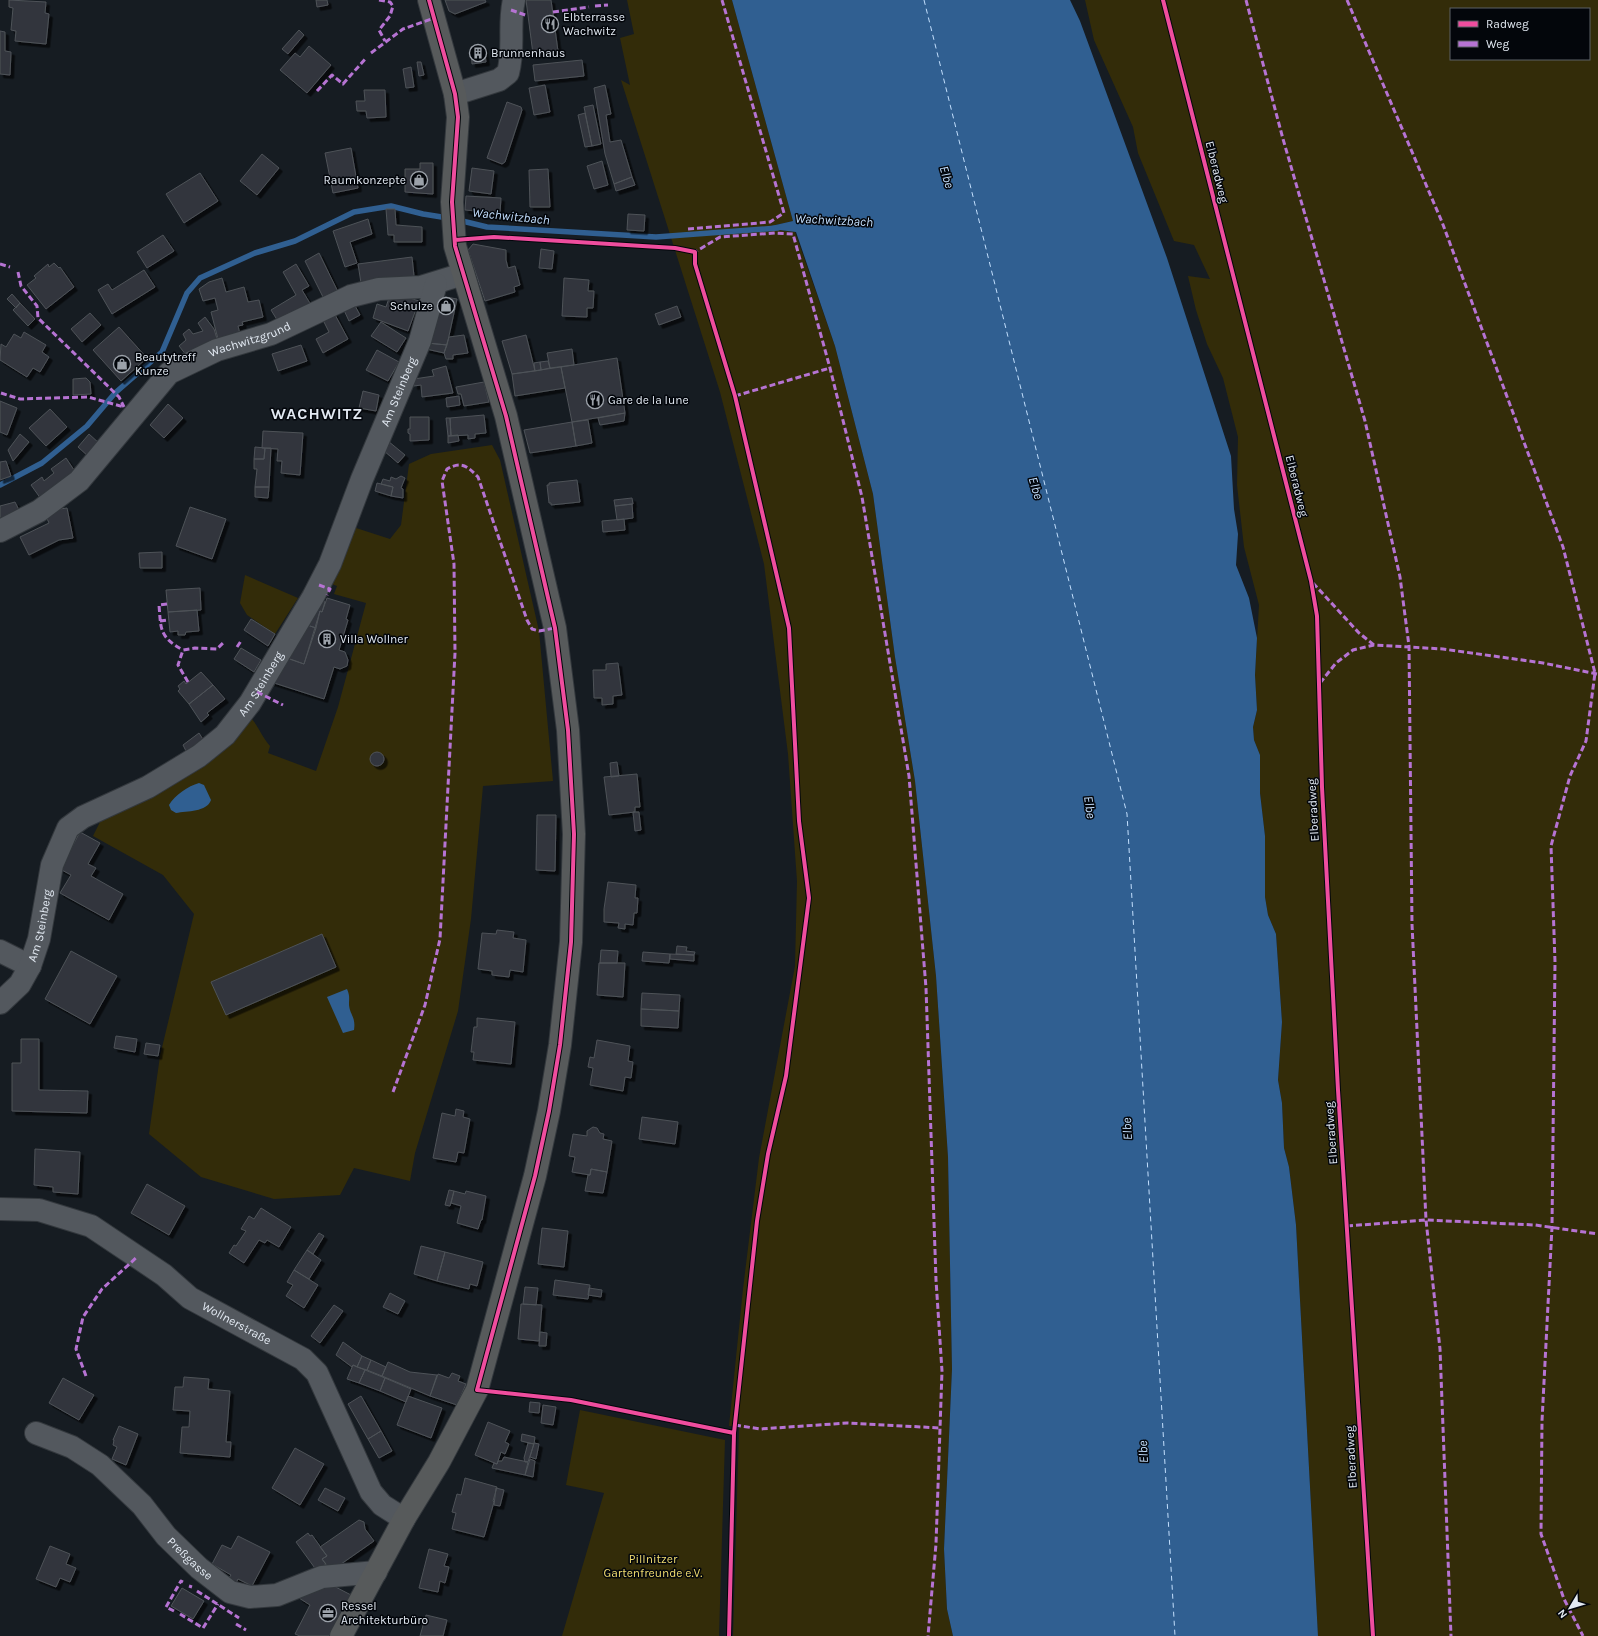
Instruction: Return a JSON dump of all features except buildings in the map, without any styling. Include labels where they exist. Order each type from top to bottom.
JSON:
[{"type":"main road","points":[[341,1636],[404,1519],[440,1462],[477,1390],[535,1176],[549,1111],[560,1044],[571,942],[574,826],[568,730],[555,628],[506,416],[455,246],[452,202],[458,117],[455,94],[429,0]]},
{"type":"street","points":[[455,94],[499,80],[508,73],[512,58],[511,10],[514,0]]},
{"type":"street","name":"Wachwitzgrund","points":[[0,531],[39,511],[78,481],[169,372],[217,350],[271,334],[351,296],[379,289],[421,287],[436,284],[463,274]]},
{"type":"street","name":"Am Steinberg","points":[[0,1003],[20,984],[30,966],[39,939],[52,865],[68,828],[83,817],[148,787],[199,756],[225,735],[257,692],[313,597],[330,564],[362,479],[420,341],[436,284]]},
{"type":"street","points":[[0,952],[30,966]]},
{"type":"street","name":"Wollnerstraße","points":[[0,1209],[39,1210],[91,1226],[164,1275],[190,1298],[303,1359],[317,1373],[371,1492],[382,1505],[404,1519]]},
{"type":"street","name":"Preßgasse","points":[[36,1433],[72,1447],[100,1465],[142,1505],[166,1536],[199,1568],[230,1592],[250,1597],[277,1595],[322,1577],[376,1572]]},
{"type":"green space","points":[[627,0],[732,0],[793,221],[771,226],[771,229],[795,232],[835,346],[873,494],[895,657],[915,781],[936,976],[948,1157],[952,1369],[944,1549],[947,1609],[953,1636],[733,1636],[739,1427],[729,1426],[743,1289],[759,1158],[795,966],[797,881],[788,754],[764,564],[720,392],[621,80],[630,85],[620,38],[634,34]]},
{"type":"green space","points":[[1085,0],[1598,0],[1598,1636],[1318,1636],[1296,1225],[1289,1167],[1284,1148],[1282,1103],[1278,1080],[1282,1022],[1276,934],[1268,915],[1265,897],[1265,836],[1260,793],[1260,755],[1254,740],[1253,727],[1257,710],[1255,675],[1259,605],[1244,547],[1237,485],[1238,437],[1223,378],[1207,344],[1196,310],[1188,276],[1210,279],[1194,245],[1174,241],[1138,153],[1133,127],[1094,40]]},
{"type":"green space","points":[[492,445],[500,460],[539,631],[553,781],[483,786],[471,919],[458,1011],[415,1153],[410,1181],[354,1168],[340,1195],[274,1199],[201,1177],[149,1134],[160,1056],[194,914],[163,875],[93,836],[103,816],[248,715],[270,746],[268,753],[316,771],[338,707],[366,603],[334,594],[337,586],[329,583],[353,527],[390,539],[401,525],[409,464],[431,454]]},
{"type":"green space","points":[[245,575],[298,598],[275,634],[247,615],[240,603]]},
{"type":"green space","name":"Pillnitzer Gartenfreunde e.V.","points":[[580,1410],[725,1440],[719,1636],[562,1636],[604,1493],[566,1485]]},
{"type":"water","name":"Elbe","points":[[732,0],[1070,0],[1080,21],[1167,258],[1231,456],[1234,509],[1238,534],[1236,565],[1249,598],[1257,638],[1255,675],[1257,710],[1253,727],[1254,740],[1260,755],[1260,793],[1265,836],[1265,897],[1268,915],[1276,934],[1282,1022],[1278,1080],[1282,1103],[1284,1148],[1289,1167],[1296,1225],[1318,1636],[953,1636],[947,1609],[944,1549],[952,1369],[948,1157],[936,976],[915,781],[895,657],[873,494],[835,346],[796,232],[771,229],[771,226],[793,221]]},
{"type":"water","points":[[199,783],[204,785],[211,800],[209,804],[201,809],[191,811],[176,813],[171,810],[169,805],[178,794]]},
{"type":"water","points":[[347,989],[349,995],[349,1005],[354,1019],[354,1030],[343,1033],[327,997]]},
{"type":"waterway","name":"Wachwitzbach","points":[[0,485],[42,463],[87,426],[115,393],[162,352],[187,293],[200,278],[255,253],[295,241],[354,212],[391,206],[423,214],[448,218]]},
{"type":"waterway","name":"Wachwitzbach","points":[[458,220],[487,227],[656,237],[778,228]]},
{"type":"ferry route","points":[[924,0],[1127,814],[1175,1636]]},
{"type":"marked path","points":[[379,0],[390,2],[393,6],[390,16],[379,30],[385,41]]},
{"type":"marked path","points":[[688,229],[770,222],[784,213],[722,0]]},
{"type":"marked path","points":[[1246,0],[1283,139],[1365,421],[1400,577],[1409,646],[1412,924],[1426,1220],[1440,1349],[1451,1636]]},
{"type":"marked path","points":[[1347,0],[1442,222],[1563,547],[1595,673],[1586,741],[1570,776],[1551,846],[1555,962],[1552,1227],[1542,1421],[1541,1534],[1564,1599],[1583,1636]]},
{"type":"marked path","points":[[595,6],[608,5]]},
{"type":"marked path","points":[[553,12],[589,7]]},
{"type":"marked path","points":[[511,10],[528,16]]},
{"type":"marked path","points":[[371,53],[403,29],[434,18]]},
{"type":"marked path","points":[[317,91],[332,75],[343,84],[366,58]]},
{"type":"marked path","points":[[695,255],[695,252],[720,237],[775,233],[793,234],[830,368],[862,497],[909,776],[926,988],[936,1280],[942,1371],[936,1544],[928,1636]]},
{"type":"marked path","points":[[0,264],[10,267]]},
{"type":"marked path","points":[[18,272],[21,286],[37,306],[38,318],[119,397],[124,407]]},
{"type":"marked path","points":[[735,396],[830,368]]},
{"type":"marked path","points":[[1,393],[20,399],[88,397],[124,407]]},
{"type":"marked path","points":[[393,1092],[425,1005],[440,939],[455,653],[454,564],[442,481],[447,469],[457,465],[464,466],[478,477],[527,620],[532,629],[539,631],[555,628]]},
{"type":"marked path","points":[[1313,583],[1359,633],[1374,645]]},
{"type":"marked path","points":[[319,585],[330,589],[327,595]]},
{"type":"marked path","points":[[167,604],[159,605],[160,620],[163,632],[169,641],[183,650]]},
{"type":"marked path","points":[[160,621],[168,620]]},
{"type":"marked path","points":[[188,682],[178,665],[183,650],[195,648],[217,649],[225,641]]},
{"type":"marked path","points":[[237,647],[241,641]]},
{"type":"marked path","points":[[1320,683],[1336,663],[1353,650],[1374,645],[1443,649],[1543,663],[1597,674]]},
{"type":"marked path","points":[[257,692],[283,705]]},
{"type":"marked path","points":[[1347,1226],[1426,1220],[1535,1225],[1598,1234]]},
{"type":"marked path","points":[[86,1376],[76,1349],[83,1317],[102,1289],[137,1257]]},
{"type":"marked path","points":[[735,1425],[760,1429],[847,1423],[940,1428]]},
{"type":"marked path","points":[[174,1611],[166,1607],[181,1581],[183,1582]]},
{"type":"marked path","points":[[197,1591],[239,1618]]},
{"type":"marked path","points":[[180,1614],[203,1628],[218,1604]]},
{"type":"marked path","points":[[236,1624],[246,1630]]},
{"type":"cycle path","points":[[429,0],[455,94],[458,117],[452,202],[455,246],[506,416],[555,628],[568,730],[574,834],[571,942],[560,1045],[549,1111],[535,1176],[477,1390],[571,1400],[734,1433]]},
{"type":"cycle path","name":"Elberadweg","points":[[1163,0],[1311,581],[1317,616],[1322,787],[1338,1090],[1373,1636]]},
{"type":"cycle path","points":[[455,240],[494,237],[675,248],[695,252],[695,264],[735,396],[789,628],[799,821],[809,898],[786,1076],[768,1154],[757,1221],[734,1433],[729,1636]]},
{"type":"place","name":"Elbterrasse Wachwitz","points":[[550,24]]},
{"type":"place","name":"Brunnenhaus","points":[[478,53]]},
{"type":"place","name":"Raumkonzepte","points":[[419,180]]},
{"type":"place","name":"Schulze","points":[[446,306]]},
{"type":"place","name":"Beautytreff Kunze","points":[[122,364]]},
{"type":"place","name":"Gare de la lune","points":[[595,400]]},
{"type":"place","name":"Villa Wollner","points":[[327,639]]},
{"type":"place","name":"Ressel Architekturbüro","points":[[328,1613]]},
{"type":"district","name":"WACHWITZ","points":[[317,413]]}]
